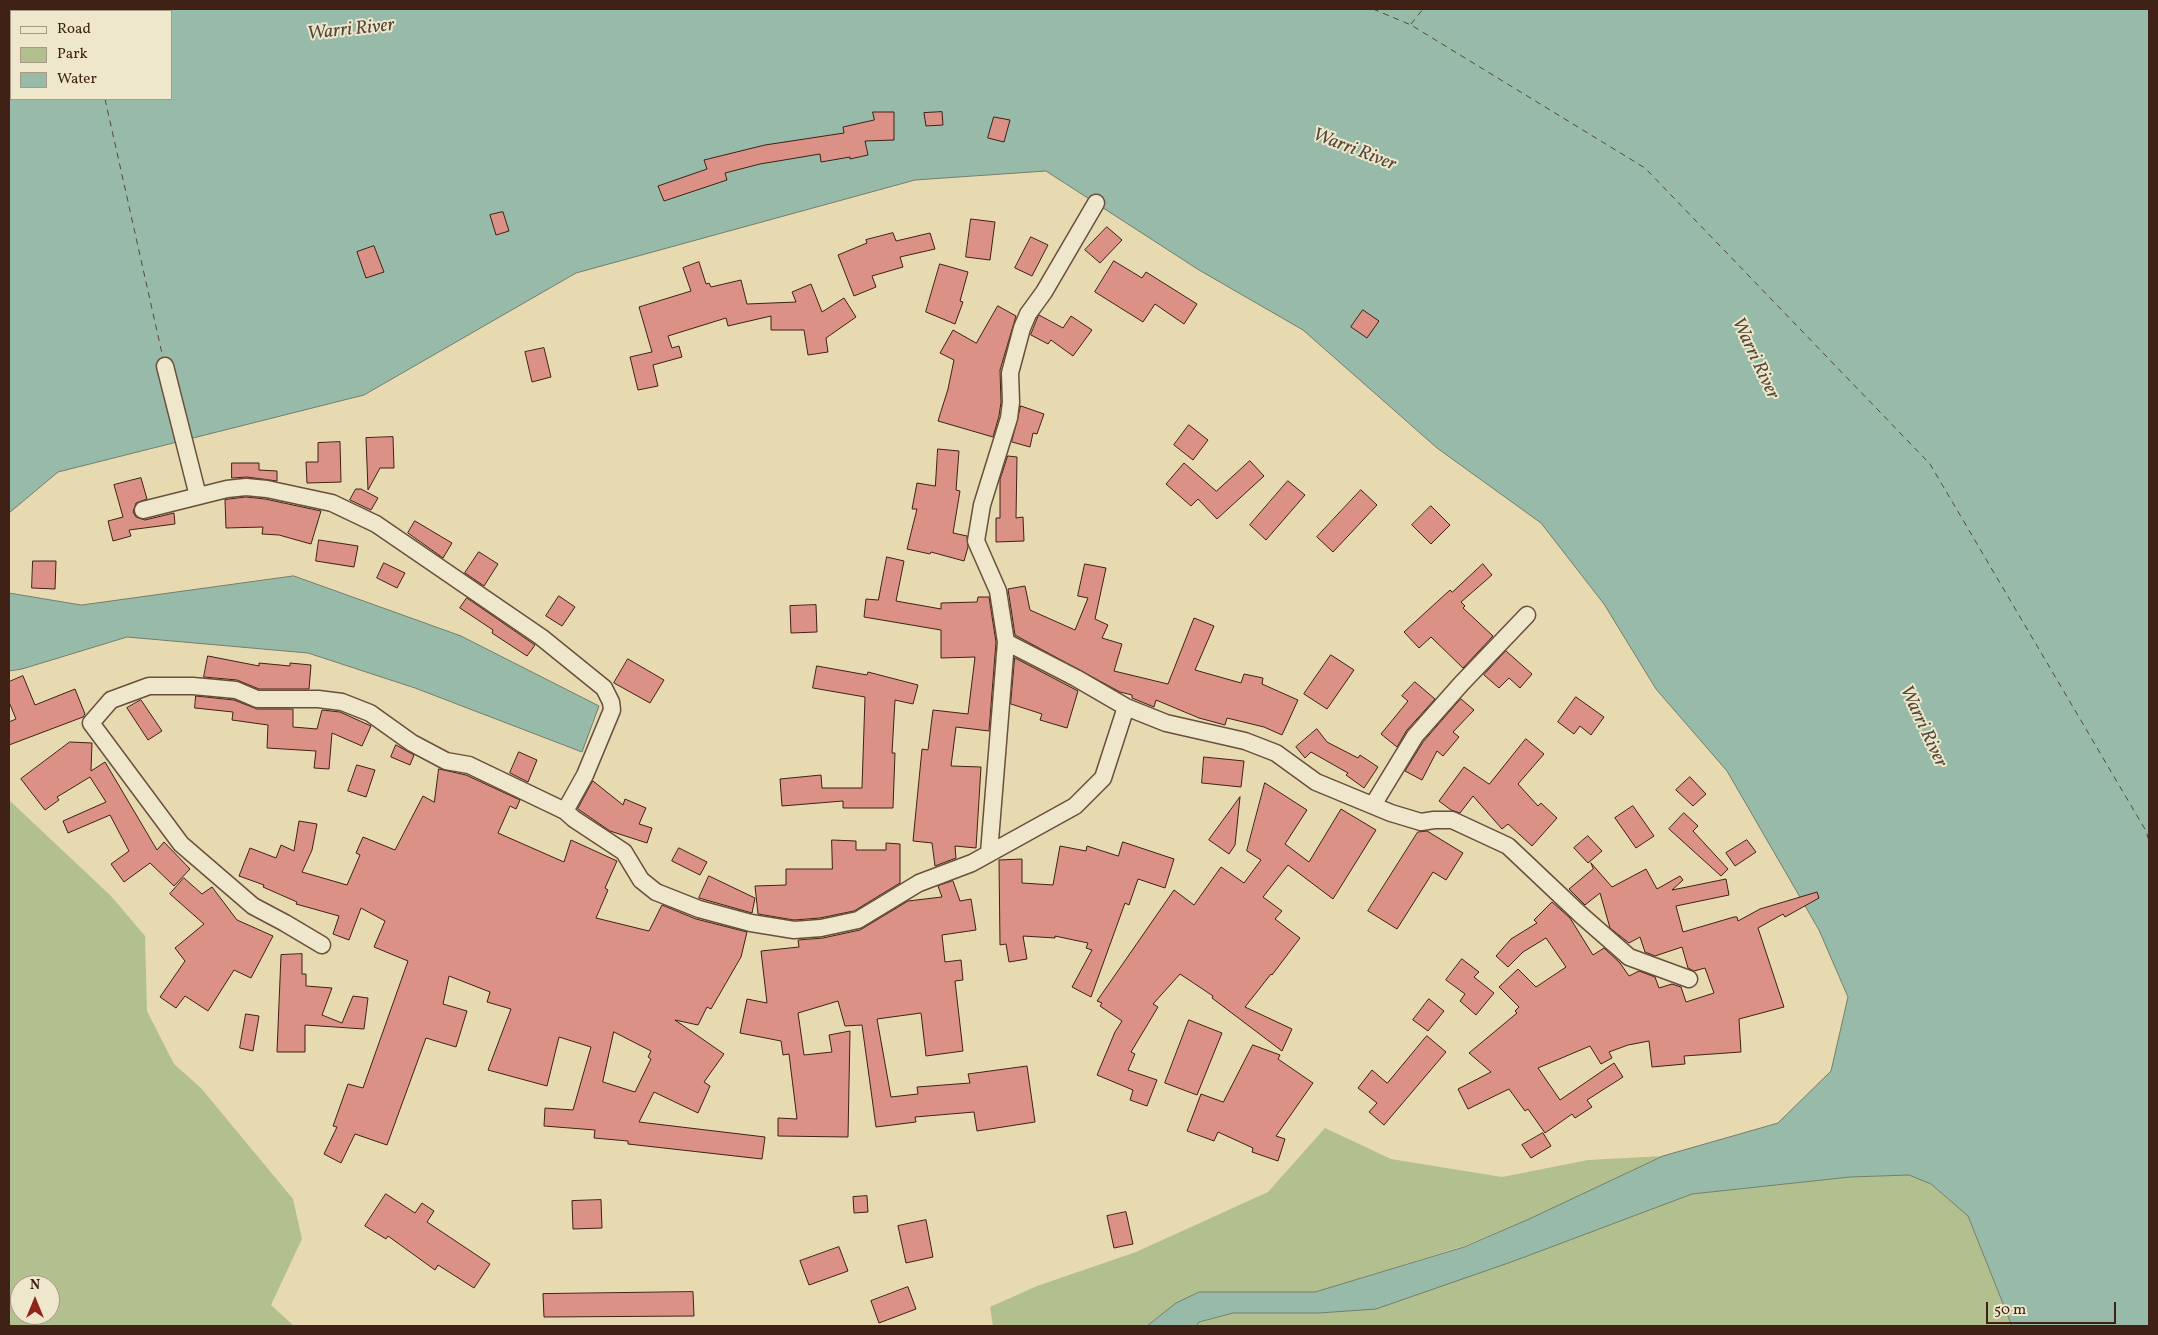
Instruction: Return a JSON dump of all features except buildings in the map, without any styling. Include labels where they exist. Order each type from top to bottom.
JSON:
[{"type":"street","points":[[989,853],[1006,642],[998,591],[976,541],[982,505],[1009,418],[1011,402],[1010,374],[1022,328],[1028,314],[1044,292],[1096,203]]},
{"type":"street","points":[[165,366],[198,496]]},
{"type":"street","points":[[143,510],[227,489],[246,487],[267,489],[332,503],[376,524],[541,637],[604,688],[611,702],[612,710],[585,775],[565,811]]},
{"type":"street","points":[[1373,805],[1415,736],[1461,684],[1527,615]]},
{"type":"street","points":[[1006,642],[1076,678],[1126,707],[1166,723],[1245,740],[1276,753],[1316,782],[1409,820],[1421,822],[1452,820],[1508,846],[1629,957],[1688,979]]},
{"type":"street","points":[[322,945],[253,906],[181,844],[91,723],[111,700],[149,686],[193,686],[236,690],[257,699],[318,699],[342,702],[370,713],[412,743],[446,761],[468,765],[565,811],[624,852],[641,880],[656,892],[716,914],[751,923],[794,930],[821,928],[858,920],[919,883],[972,862],[1075,806],[1103,778],[1126,707]]},
{"type":"green space","points":[[9,800],[111,896],[145,936],[147,1011],[174,1064],[201,1088],[293,1199],[302,1239],[271,1305],[294,1326],[9,1326]]},
{"type":"green space","points":[[1325,1128],[1391,1159],[1502,1177],[1588,1160],[1663,1156],[1527,1220],[1464,1246],[1315,1292],[1199,1292],[1176,1303],[1147,1326],[993,1326],[990,1307],[1037,1286],[1136,1252],[1268,1192]]},
{"type":"green space","points":[[1909,1175],[1931,1184],[1968,1216],[2012,1326],[1196,1326],[1199,1322],[1233,1313],[1319,1313],[1514,1261],[1692,1194],[1850,1177]]},
{"type":"water","name":"Warri River","points":[[9,9],[2149,9],[2149,1326],[2012,1326],[1968,1216],[1931,1184],[1909,1175],[1850,1177],[1692,1194],[1514,1261],[1376,1309],[1319,1313],[1233,1313],[1199,1322],[1196,1326],[1147,1326],[1176,1303],[1199,1292],[1315,1292],[1464,1247],[1527,1220],[1663,1156],[1778,1123],[1831,1071],[1848,997],[1819,930],[1727,771],[1656,689],[1604,604],[1541,523],[1437,448],[1303,330],[1199,270],[1046,171],[915,180],[576,273],[364,395],[58,472],[9,513]]},
{"type":"water","points":[[294,576],[461,636],[599,706],[582,752],[415,688],[308,653],[127,637],[22,669],[9,671],[9,593],[81,605]]},
{"type":"ferry route","points":[[1373,9],[1411,25],[1645,168],[1930,464],[2146,831],[2149,841]]},
{"type":"ferry route","points":[[1411,24],[1423,9]]},
{"type":"ferry route","points":[[105,100],[163,358]]}]
